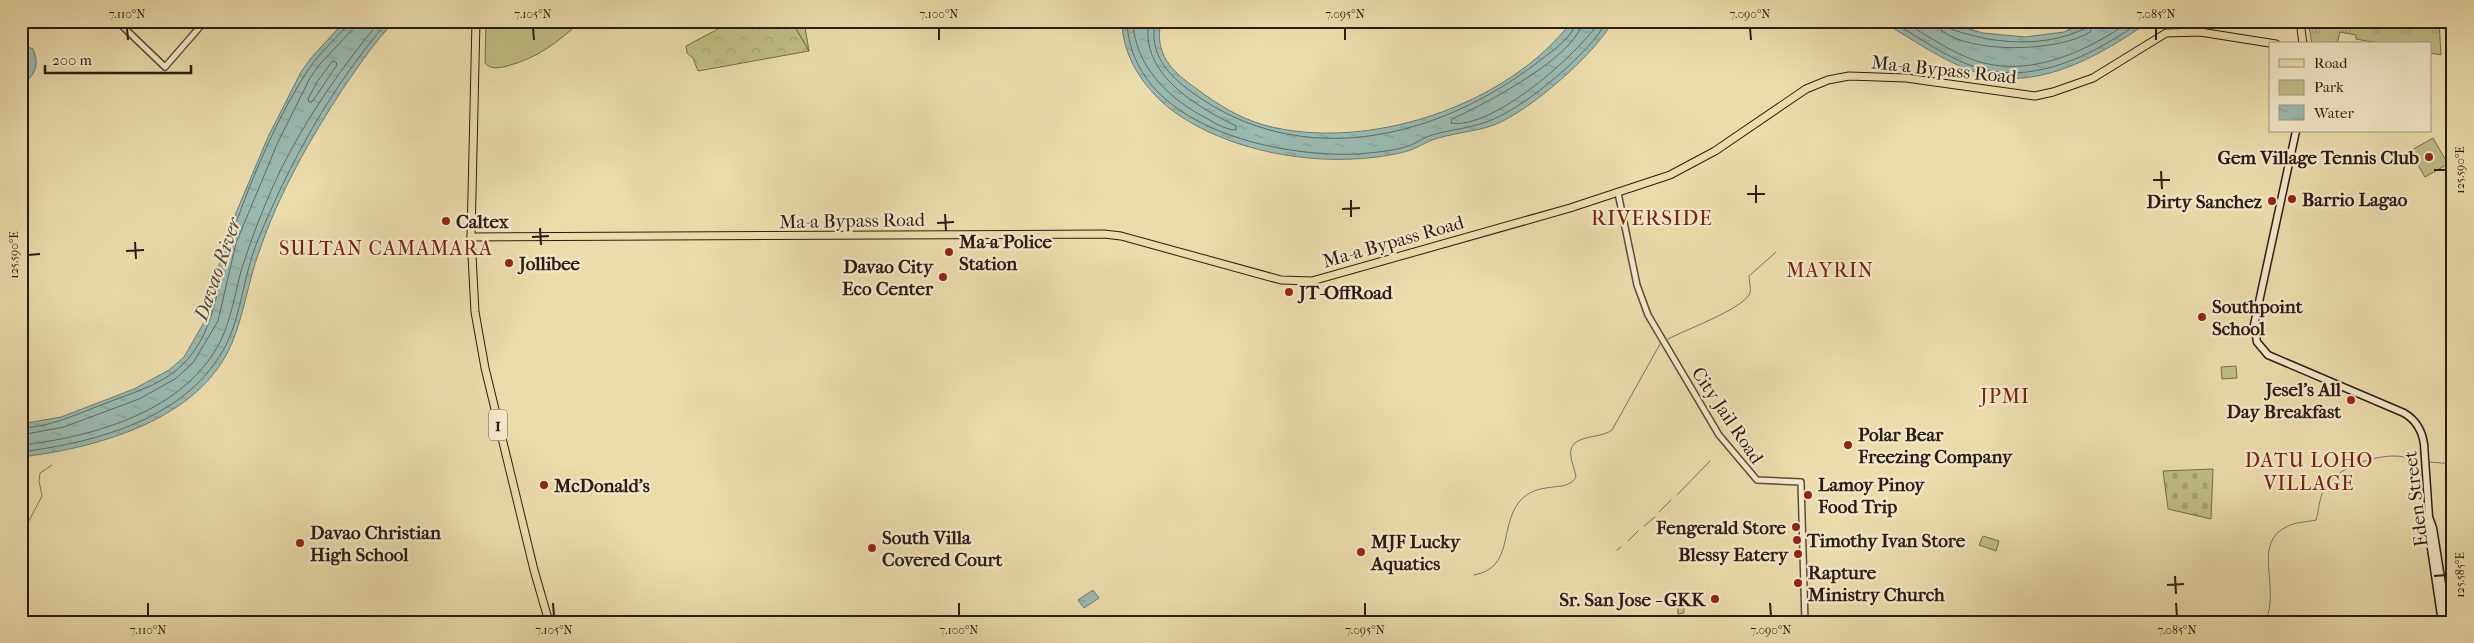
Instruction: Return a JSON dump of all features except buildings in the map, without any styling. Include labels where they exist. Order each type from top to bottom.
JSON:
[{"type":"main road","name":"1","points":[[476,21],[470,237],[474,312],[484,368],[534,570],[549,622]]},
{"type":"main road","points":[[2300,21],[2303,42]]},
{"type":"main road","name":"Ma-a Bypass Road","points":[[470,237],[1104,234],[1121,236],[1281,280],[1304,282],[1346,272],[1618,193],[1670,175],[1695,163],[1806,90],[1832,79],[1849,76],[1906,78],[2035,96],[2053,92],[2093,78],[2126,59],[2158,36],[2171,31],[2200,32],[2269,43]]},
{"type":"main road","name":"Eden Street","points":[[2296,132],[2256,317],[2254,330],[2257,342],[2268,355],[2404,412],[2415,421],[2422,433],[2429,517],[2433,528],[2448,622]]},
{"type":"main road","points":[[2429,517],[2428,528],[2442,622]]},
{"type":"street","points":[[117,21],[165,67],[205,21]]},
{"type":"street","name":"City Jail Road","points":[[1618,193],[1644,305],[1719,435],[1757,480],[1801,482],[1805,622]]},
{"type":"green space","points":[[486,21],[581,21],[564,36],[538,54],[518,63],[495,68],[485,63]]},
{"type":"green space","points":[[733,21],[787,21],[795,27],[809,51],[698,71],[693,58],[687,53],[686,46]]},
{"type":"green space","points":[[787,21],[804,21],[809,51],[795,27]]},
{"type":"green space","points":[[2308,21],[2439,21],[2441,55],[2432,53],[2432,42],[2372,42],[2356,39],[2356,35],[2340,32],[2338,42],[2312,42]]},
{"type":"green space","name":"Gem Village Tennis Club","points":[[2433,138],[2448,164],[2425,177],[2410,151]]},
{"type":"green space","points":[[2236,366],[2237,378],[2222,379],[2221,367]]},
{"type":"green space","points":[[2213,469],[2211,519],[2168,509],[2163,471]]},
{"type":"green space","points":[[1983,536],[1999,541],[1996,551],[1979,545]]},
{"type":"green space","points":[[1677,596],[1684,596],[1684,613],[1678,614]]},
{"type":"water","points":[[345,21],[395,21],[374,45],[344,87],[296,167],[276,209],[259,252],[232,343],[217,370],[196,392],[171,411],[143,426],[82,446],[21,457],[21,424],[61,417],[134,389],[169,370],[184,357],[207,317],[225,239],[268,137],[301,72],[311,58]]},
{"type":"water","points":[[1122,21],[1161,21],[1159,33],[1162,52],[1172,68],[1205,95],[1237,114],[1264,125],[1304,132],[1346,133],[1389,127],[1432,115],[1473,99],[1511,77],[1545,51],[1572,21],[1613,21],[1577,65],[1543,95],[1509,118],[1494,125],[1432,140],[1408,151],[1375,157],[1345,159],[1313,158],[1251,147],[1221,137],[1194,124],[1169,108],[1143,80],[1130,58],[1123,34]]},
{"type":"water","points":[[1881,21],[1943,21],[1983,33],[2025,37],[2064,32],[2087,21],[2150,21],[2112,46],[2068,67],[2046,74],[2023,78],[2000,78],[1965,68]]},
{"type":"water","points":[[21,44],[33,49],[36,65],[33,74],[21,86]]},
{"type":"water","points":[[1093,590],[1099,598],[1084,608],[1078,600]]},
{"type":"waterway","points":[[1668,339],[1724,313],[1743,301],[1750,293],[1749,276],[1776,252]]},
{"type":"waterway","points":[[1474,575],[1487,571],[1501,556],[1509,523],[1519,502],[1535,491],[1572,482],[1576,477],[1571,457],[1571,449],[1574,444],[1585,438],[1612,430],[1660,344]]},
{"type":"waterway","points":[[2265,622],[2269,609],[2270,595],[2269,555],[2271,543],[2277,534],[2288,526],[2316,520],[2324,490],[2338,474],[2348,468],[2371,459],[2394,456],[2404,457],[2418,463]]},
{"type":"waterway","points":[[1677,495],[1710,461]]},
{"type":"waterway","points":[[2430,462],[2453,464]]},
{"type":"waterway","points":[[21,536],[42,496],[39,481],[40,473],[52,465]]},
{"type":"waterway","points":[[1659,512],[1671,500]]},
{"type":"waterway","points":[[1644,526],[1655,517]]},
{"type":"waterway","points":[[1628,541],[1638,531]]},
{"type":"waterway","points":[[1617,550],[1621,547]]},
{"type":"place","name":"Gem Village Tennis Club","points":[[2429,157]]},
{"type":"place","name":"Barrio Lagao","points":[[2292,199]]},
{"type":"place","name":"Dirty Sanchez","points":[[2272,201]]},
{"type":"place","name":"Caltex","points":[[446,221]]},
{"type":"place","name":"Ma-a Police Station","points":[[949,252]]},
{"type":"place","name":"Jollibee","points":[[509,263]]},
{"type":"place","name":"Davao City Eco Center","points":[[943,277]]},
{"type":"place","name":"JT-OffRoad","points":[[1289,292]]},
{"type":"place","name":"Southpoint School","points":[[2202,317]]},
{"type":"place","name":"Jesel's All Day Breakfast","points":[[2351,400]]},
{"type":"place","name":"Polar Bear Freezing Company","points":[[1848,445]]},
{"type":"place","name":"McDonald's","points":[[544,485]]},
{"type":"place","name":"Lamoy Pinoy Food Trip","points":[[1808,495]]},
{"type":"place","name":"Fengerald Store","points":[[1796,527]]},
{"type":"place","name":"Timothy Ivan Store","points":[[1797,540]]},
{"type":"place","name":"Davao Christian High School","points":[[300,543]]},
{"type":"place","name":"South Villa Covered Court","points":[[872,548]]},
{"type":"place","name":"MJF Lucky Aquatics","points":[[1361,552]]},
{"type":"place","name":"Blessy Eatery","points":[[1798,554]]},
{"type":"place","name":"Rapture Ministry Church","points":[[1798,583]]},
{"type":"place","name":"Sr. San Jose - GKK","points":[[1715,599]]},
{"type":"district","name":"RIVERSIDE","points":[[1652,218]]},
{"type":"district","name":"SULTAN CAMAMARA","points":[[386,248]]},
{"type":"district","name":"MAYRIN","points":[[1830,270]]},
{"type":"district","name":"JPMI","points":[[2005,396]]},
{"type":"district","name":"DATU LOHO VILLAGE","points":[[2309,472]]},
{"type":"water label","name":"Davao River","points":[[217,269]]}]
